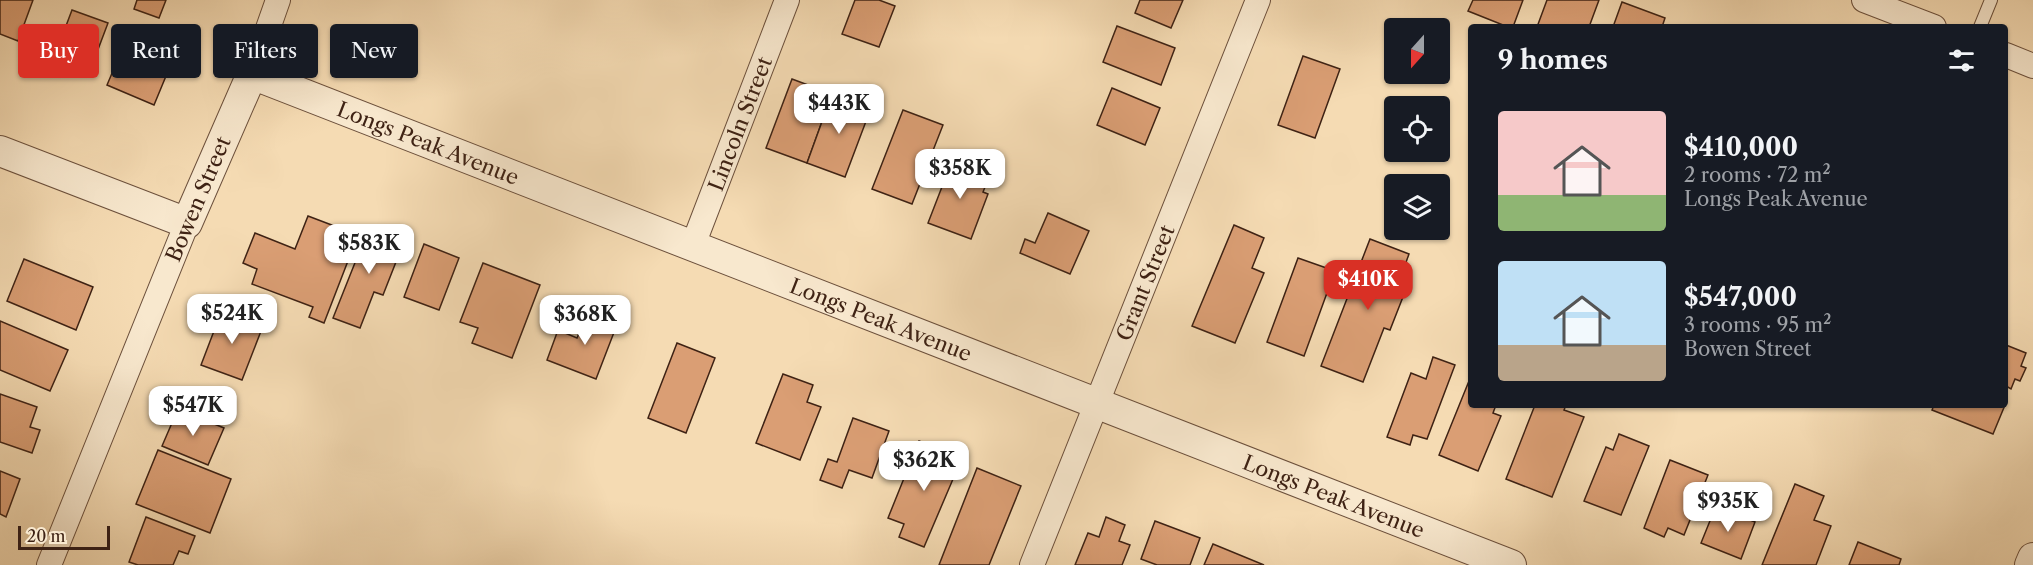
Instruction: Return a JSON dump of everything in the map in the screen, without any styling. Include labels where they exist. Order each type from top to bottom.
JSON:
[{"type":"street","name":"Bowen Street","points":[[270,24],[278,0]]},
{"type":"street","name":"Lincoln Street","points":[[693,245],[787,0]]},
{"type":"street","name":"Grant Street","points":[[1032,565],[1258,0]]},
{"type":"street","points":[[1864,0],[1926,24]]},
{"type":"street","points":[[2008,56],[2033,66]]},
{"type":"street","name":"Bowen Street","points":[[49,565],[186,223],[250,78]]},
{"type":"street","name":"Longs Peak Avenue","points":[[262,78],[1511,565]]},
{"type":"street","points":[[0,151],[186,223]]},
{"type":"street","points":[[2030,565],[2033,558]]},
{"type":"lane","points":[[1981,24],[1991,0]]},
{"type":"building","points":[[0,0],[33,0],[24,24],[18,24],[18,41],[0,34]]},
{"type":"building","points":[[137,0],[166,0],[159,18],[134,9]]},
{"type":"building","points":[[855,0],[879,0],[895,6],[879,47],[842,34]]},
{"type":"building","points":[[1140,0],[1183,0],[1171,28],[1135,13]]},
{"type":"building","points":[[1473,0],[1523,0],[1514,24],[1500,24],[1468,11]]},
{"type":"building","points":[[1547,0],[1599,0],[1590,24],[1538,24]]},
{"type":"building","points":[[1622,2],[1665,18],[1663,24],[1614,24]]},
{"type":"building","points":[[72,10],[108,23],[99,47],[99,24],[67,24]]},
{"type":"building","points":[[1117,26],[1175,48],[1161,85],[1103,62]]},
{"type":"building","points":[[1303,56],[1340,69],[1315,138],[1278,125]]},
{"type":"building","points":[[111,76],[111,78],[165,78],[154,105],[107,85]]},
{"type":"building","points":[[792,79],[832,94],[807,163],[766,148]]},
{"type":"building","points":[[1112,88],[1160,108],[1145,145],[1097,125]]},
{"type":"building","points":[[832,94],[871,108],[845,177],[807,163]]},
{"type":"building","points":[[903,110],[943,125],[912,204],[872,189]]},
{"type":"building","points":[[952,161],[990,175],[983,192],[988,194],[971,239],[928,223]]},
{"type":"building","points":[[1048,213],[1089,231],[1070,274],[1020,253],[1025,239],[1035,243]]},
{"type":"building","points":[[308,216],[358,235],[324,323],[309,317],[313,307],[252,284],[257,269],[243,263],[255,233],[295,249]]},
{"type":"building","points":[[370,225],[405,239],[383,295],[374,292],[360,328],[333,318]]},
{"type":"building","points":[[1234,225],[1264,238],[1252,268],[1264,273],[1235,343],[1192,326]]},
{"type":"building","points":[[1370,239],[1409,254],[1401,276],[1410,279],[1390,330],[1384,328],[1363,382],[1321,366]]},
{"type":"building","points":[[424,244],[459,258],[439,310],[404,297]]},
{"type":"building","points":[[1298,258],[1335,271],[1304,356],[1267,342]]},
{"type":"building","points":[[24,259],[93,287],[76,330],[7,301]]},
{"type":"building","points":[[483,263],[540,285],[512,358],[472,343],[478,328],[460,322]]},
{"type":"building","points":[[222,310],[263,326],[242,380],[201,365]]},
{"type":"building","points":[[589,310],[618,322],[596,379],[547,360],[558,330],[577,338]]},
{"type":"building","points":[[0,321],[68,350],[50,391],[0,370]]},
{"type":"building","points":[[677,343],[715,358],[686,433],[648,418]]},
{"type":"building","points":[[2008,346],[2026,353],[2021,366],[2026,368],[2020,381],[2015,379],[2011,389],[2008,387]]},
{"type":"building","points":[[1433,357],[1455,365],[1427,439],[1413,435],[1410,445],[1387,437],[1411,373],[1426,379]]},
{"type":"building","points":[[783,374],[813,385],[807,402],[821,407],[800,460],[756,443]]},
{"type":"building","points":[[1468,383],[1468,408],[1495,408],[1493,413],[1501,416],[1478,471],[1439,455]]},
{"type":"building","points":[[0,394],[37,407],[30,427],[40,430],[32,453],[0,442]]},
{"type":"building","points":[[1534,408],[1565,408],[1564,410],[1584,417],[1552,497],[1506,479]]},
{"type":"building","points":[[1933,408],[2004,408],[1993,434],[1932,410]]},
{"type":"building","points":[[178,409],[224,428],[208,465],[162,446]]},
{"type":"building","points":[[853,418],[889,431],[872,478],[849,470],[842,488],[820,480],[828,459],[837,462]]},
{"type":"building","points":[[1619,434],[1649,446],[1621,515],[1584,501],[1606,447],[1613,450]]},
{"type":"building","points":[[919,441],[962,458],[924,547],[899,537],[904,524],[888,518]]},
{"type":"building","points":[[158,450],[231,479],[210,533],[136,504]]},
{"type":"building","points":[[1670,460],[1708,475],[1684,535],[1668,528],[1664,537],[1644,528]]},
{"type":"building","points":[[977,468],[1021,486],[989,565],[939,565]]},
{"type":"building","points":[[0,471],[20,479],[6,517],[0,514]]},
{"type":"building","points":[[1795,484],[1824,496],[1814,520],[1831,526],[1816,565],[1762,565]]},
{"type":"building","points":[[1716,506],[1755,522],[1741,559],[1701,543]]},
{"type":"building","points":[[146,517],[195,536],[188,554],[179,551],[173,565],[138,565],[129,562]]},
{"type":"building","points":[[1106,517],[1125,525],[1119,541],[1130,545],[1122,565],[1075,565],[1088,533],[1099,537]]},
{"type":"building","points":[[1155,521],[1200,538],[1190,565],[1157,565],[1141,559]]},
{"type":"building","points":[[1858,542],[1901,559],[1899,565],[1849,565]]},
{"type":"building","points":[[1213,544],[1264,565],[1204,565]]}]
